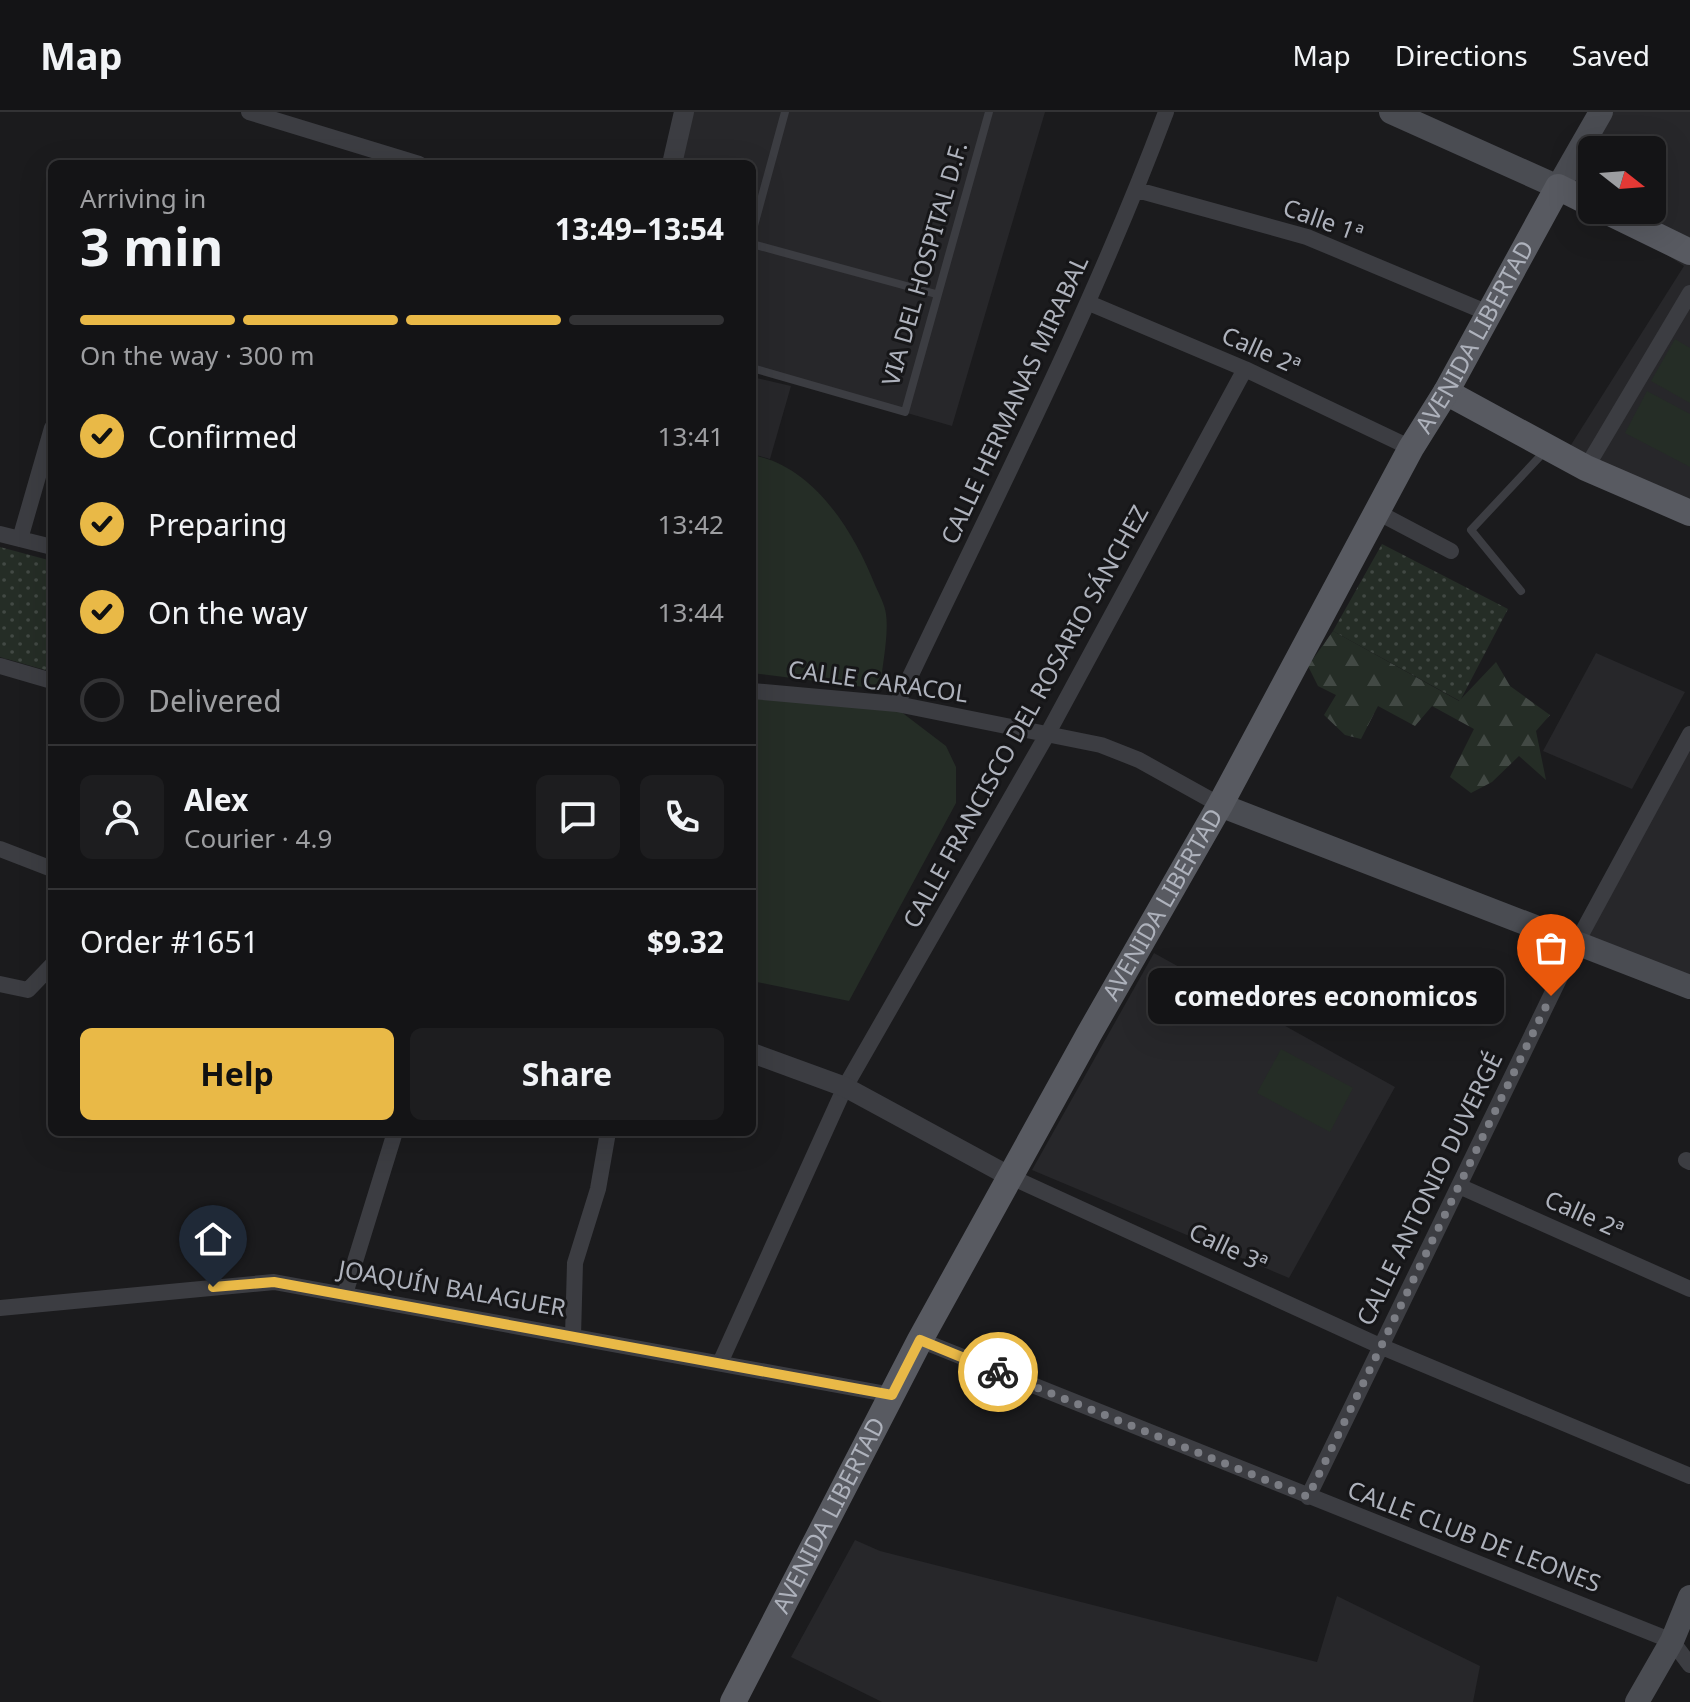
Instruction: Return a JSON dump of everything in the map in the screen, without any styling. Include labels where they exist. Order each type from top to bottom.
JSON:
[{"type":"main road","name":"AVENIDA LIBERTAD","points":[[733,1702],[920,1340],[1009,1176],[1220,805],[1411,448],[1446,392],[1601,112]]},
{"type":"main road","points":[[1405,114],[1578,197]]},
{"type":"main road","points":[[1633,224],[1690,252]]},
{"type":"main road","points":[[1446,392],[1586,468],[1690,513]]},
{"type":"main road","points":[[1220,805],[1690,987]]},
{"type":"main road","points":[[1637,1702],[1672,1641],[1690,1597]]},
{"type":"street","points":[[249,112],[406,160]]},
{"type":"street","points":[[673,160],[684,112]]},
{"type":"street","name":"CALLE HERMANAS MIRABAL","points":[[897,704],[1089,303],[1166,112]]},
{"type":"street","name":"Calle 1ª","points":[[1137,190],[1307,237],[1488,313]]},
{"type":"street","points":[[1586,468],[1690,293]]},
{"type":"street","name":"Calle 2ª","points":[[1089,303],[1245,369],[1411,448]]},
{"type":"street","name":"CALLE FRANCISCO DEL ROSARIO SÁNCHEZ","points":[[720,1363],[845,1087],[1048,733],[1245,369]]},
{"type":"street","points":[[20,539],[48,442]]},
{"type":"street","points":[[1377,512],[1451,551]]},
{"type":"street","points":[[0,534],[48,546]]},
{"type":"street","points":[[0,666],[48,680]]},
{"type":"street","name":"CALLE CARACOL","points":[[756,691],[897,704],[1101,745],[1139,760],[1220,805]]},
{"type":"street","name":"CALLE ANTONIO DUVERGÉ","points":[[1308,1497],[1577,942],[1690,734]]},
{"type":"street","points":[[0,849],[48,867]]},
{"type":"street","points":[[0,984],[28,990],[48,969]]},
{"type":"street","name":"Calle 3ª","points":[[756,1054],[845,1087],[1009,1176],[1380,1346],[1690,1476]]},
{"type":"street","points":[[345,1294],[394,1136]]},
{"type":"street","points":[[573,1336],[575,1263],[598,1189],[607,1136]]},
{"type":"street","name":"Calle 2ª","points":[[1459,1186],[1690,1289]]},
{"type":"street","name":"JOAQUÍN BALAGUER","points":[[0,1308],[274,1282],[892,1395]]},
{"type":"street","name":"CALLE CLUB DE LEONES","points":[[920,1340],[1672,1641]]},
{"type":"street","points":[[1672,1641],[1690,1665]]},
{"type":"lane","points":[[756,218],[785,112]]},
{"type":"lane","name":"VIA DEL HOSPITAL D.F.","points":[[756,369],[905,412],[989,112]]},
{"type":"lane","points":[[756,245],[936,294]]},
{"type":"lane","points":[[1521,591],[1471,530],[1549,448]]},
{"type":"shaded area","points":[[689,112],[1045,112],[952,426],[756,369],[756,160],[676,160]]},
{"type":"shaded area","points":[[1601,112],[1690,112],[1690,514],[1564,456],[1684,266],[1621,224],[1666,224],[1666,136],[1589,136]]},
{"type":"shaded area","points":[[1578,157],[1578,195],[1563,186]]},
{"type":"shaded area","points":[[756,378],[791,386],[770,459],[756,455]]},
{"type":"shaded area","points":[[1596,653],[1685,692],[1632,789],[1543,751]]},
{"type":"shaded area","points":[[1690,743],[1690,981],[1584,938]]},
{"type":"shaded area","points":[[1154,953],[1395,1087],[1289,1278],[1032,1170]]},
{"type":"shaded area","points":[[855,1540],[880,1551],[1317,1662],[1337,1596],[1480,1666],[1473,1702],[882,1702],[791,1657]]},
{"type":"green space","points":[[1675,339],[1690,348],[1690,403],[1651,381]]},
{"type":"green space","points":[[1647,391],[1690,414],[1690,467],[1625,433]]},
{"type":"green space","points":[[756,456],[794,472],[813,487],[829,504],[856,544],[886,614],[880,689],[756,674]]},
{"type":"green space","points":[[1382,544],[1508,609],[1460,701],[1333,631]]},
{"type":"green space","points":[[0,547],[48,560],[48,671],[0,657]]},
{"type":"green space","points":[[1333,631],[1459,701],[1496,662],[1510,686],[1550,715],[1536,731],[1546,780],[1519,756],[1492,782],[1471,793],[1450,777],[1474,729],[1432,706],[1415,726],[1378,706],[1361,739],[1345,735],[1324,715],[1336,695],[1318,686],[1308,666]]},
{"type":"green space","points":[[756,695],[900,711],[946,746],[956,767],[956,803],[849,1001],[756,982]]},
{"type":"green space","points":[[1281,1049],[1353,1088],[1330,1132],[1257,1093]]},
{"type":"way so far","points":[[998,1372],[1308,1497],[1551,996]]},
{"type":"place","name":"comedores economicos","points":[[1551,996]]},
{"type":"route","points":[[213,1287],[274,1282],[892,1395],[920,1340],[998,1372]]}]
